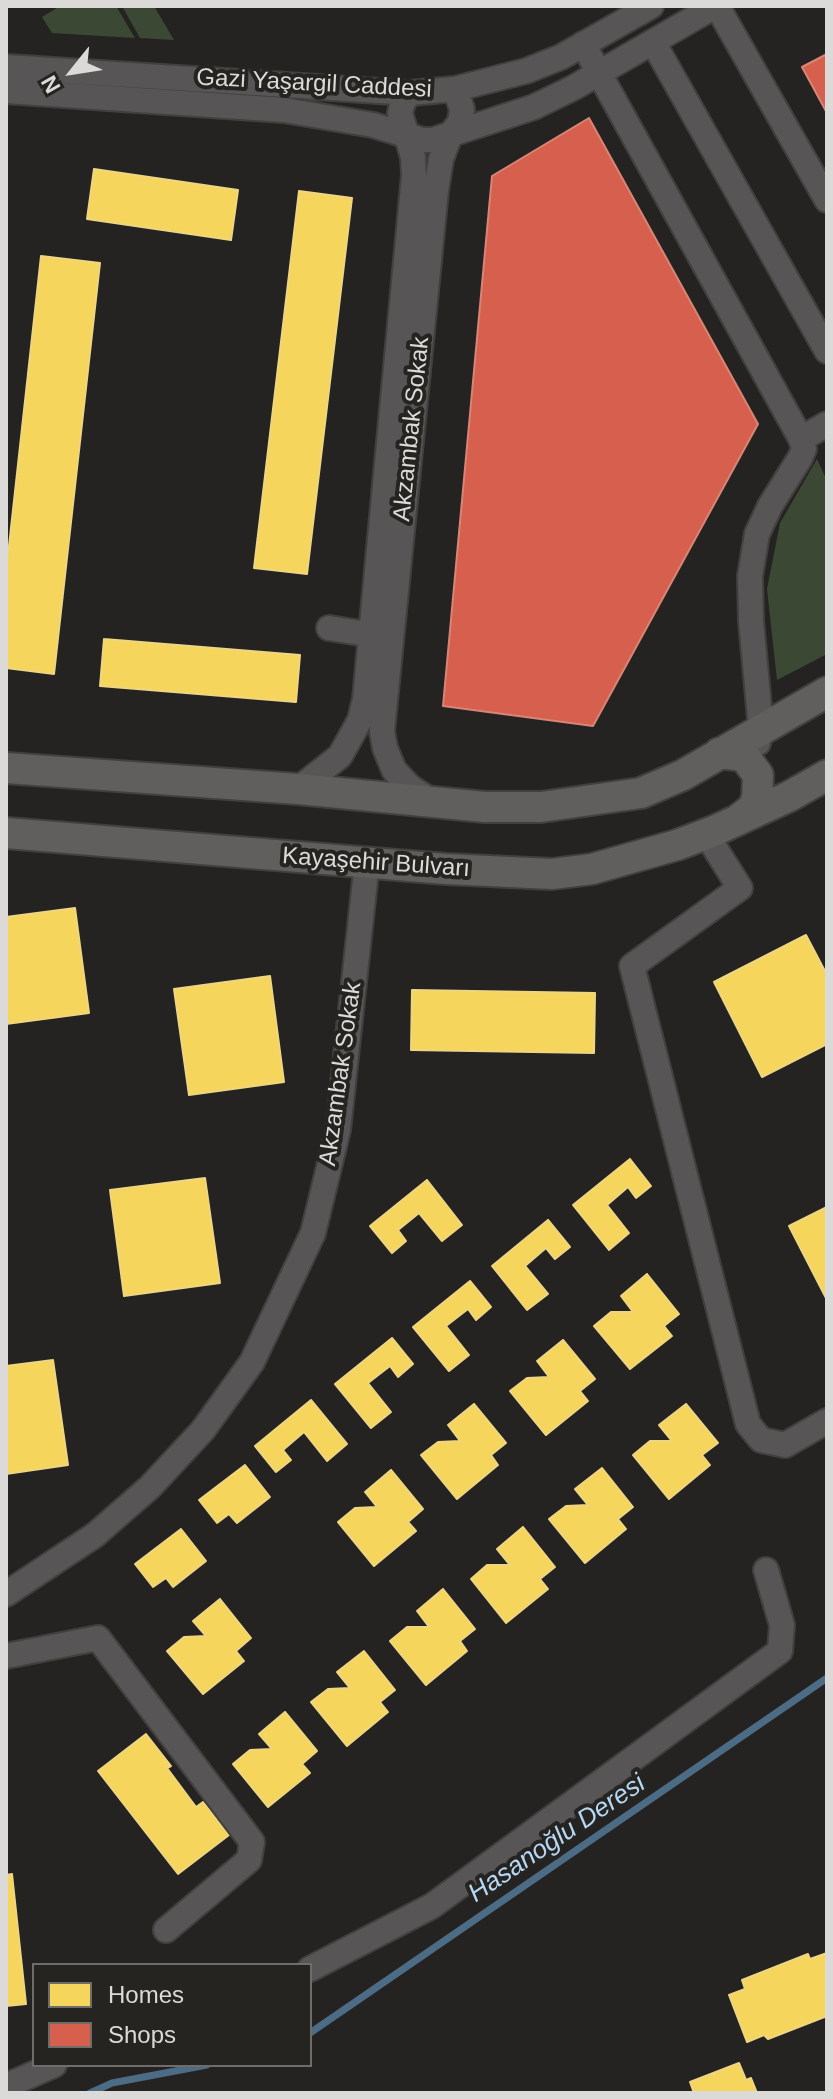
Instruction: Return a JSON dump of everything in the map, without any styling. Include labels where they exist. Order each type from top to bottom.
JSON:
[{"type":"main road","points":[[6,768],[298,789],[485,807],[541,807],[641,793],[683,775],[827,692]]},
{"type":"main road","points":[[719,753],[744,756],[758,775],[757,799],[752,809],[738,820]]},
{"type":"main road","name":"Kayaşehir Bulvarı","points":[[6,833],[552,874],[606,865],[706,834],[827,775]]},
{"type":"street","name":"Gazi Yaşargil Caddesi","points":[[6,67],[410,93],[455,89],[526,71],[651,6]]},
{"type":"street","points":[[6,91],[284,110],[373,125],[433,140],[534,107],[716,6],[827,200]]},
{"type":"street","points":[[653,42],[827,351]]},
{"type":"street","points":[[583,44],[804,449],[757,534],[750,576],[761,729],[753,765]]},
{"type":"street","name":"Akzambak Sokak","points":[[298,789],[340,756],[360,720],[381,636],[436,190],[441,159],[450,135],[460,122],[462,109],[455,89]]},
{"type":"street","name":"Akzambak Sokak","points":[[410,93],[400,113],[414,175],[381,636],[382,731],[394,770],[410,787],[433,802]]},
{"type":"street","points":[[801,439],[827,424]]},
{"type":"street","points":[[329,628],[381,636]]},
{"type":"street","points":[[706,834],[740,888],[632,966],[748,1424],[761,1440],[785,1445],[827,1421]]},
{"type":"street","name":"Akzambak Sokak","points":[[6,1594],[95,1535],[150,1487],[203,1430],[252,1362],[264,1338],[313,1233],[338,1130],[367,862]]},
{"type":"street","points":[[312,1968],[432,1906],[780,1651],[782,1625],[766,1570]]},
{"type":"street","points":[[6,1656],[98,1638],[252,1842],[249,1860],[166,1930]]},
{"type":"street","points":[[6,2086],[49,2067]]},
{"type":"green space","points":[[60,6],[116,6],[135,38],[52,33],[42,17]]},
{"type":"green space","points":[[122,6],[154,6],[174,40],[140,38]]},
{"type":"green space","points":[[817,459],[827,481],[827,654],[777,680],[767,589],[780,523]]},
{"type":"building: Homes","points":[[94,169],[238,190],[231,240],[87,219]]},
{"type":"building: Homes","points":[[299,191],[352,198],[307,574],[254,568]]},
{"type":"building: Homes","points":[[41,256],[100,263],[54,674],[6,668],[6,573]]},
{"type":"building: Homes","points":[[527,263],[629,271],[621,384],[519,376]]},
{"type":"building: Homes","points":[[654,479],[707,508],[657,601],[603,572]]},
{"type":"building: Homes","points":[[456,590],[522,595],[522,599],[536,600],[537,595],[563,598],[562,623],[572,624],[569,658],[560,657],[559,675],[565,675],[564,693],[496,687],[496,682],[481,681],[481,685],[456,683],[461,619],[453,619]]},
{"type":"building: Homes","points":[[104,639],[300,655],[296,702],[100,686]]},
{"type":"building: Homes","points":[[75,908],[89,1013],[6,1024],[6,917]]},
{"type":"building: Homes","points":[[806,935],[827,975],[827,1044],[762,1077],[714,982]]},
{"type":"building: Homes","points":[[270,976],[284,1082],[189,1095],[174,989]]},
{"type":"building: Homes","points":[[412,990],[595,993],[594,1053],[411,1050]]},
{"type":"building: Homes","points":[[630,1159],[651,1186],[636,1198],[628,1187],[607,1205],[629,1233],[609,1250],[573,1205]]},
{"type":"building: Homes","points":[[205,1178],[220,1283],[124,1296],[110,1190]]},
{"type":"building: Homes","points":[[427,1180],[462,1225],[442,1241],[419,1213],[398,1230],[406,1241],[392,1253],[370,1226]]},
{"type":"building: Homes","points":[[827,1207],[827,1300],[789,1226]]},
{"type":"building: Homes","points":[[548,1220],[570,1247],[555,1259],[546,1248],[525,1266],[548,1294],[527,1310],[492,1266]]},
{"type":"building: Homes","points":[[647,1274],[679,1314],[664,1326],[672,1336],[630,1369],[594,1326],[611,1312],[633,1312],[621,1296]]},
{"type":"building: Homes","points":[[470,1281],[491,1307],[476,1320],[468,1309],[446,1326],[469,1355],[449,1371],[413,1327]]},
{"type":"building: Homes","points":[[392,1338],[413,1364],[398,1377],[390,1366],[368,1383],[391,1412],[371,1428],[335,1384]]},
{"type":"building: Homes","points":[[563,1340],[595,1379],[580,1391],[588,1401],[546,1435],[510,1391],[527,1378],[549,1377],[537,1361]]},
{"type":"building: Homes","points":[[53,1360],[68,1465],[6,1474],[6,1366]]},
{"type":"building: Homes","points":[[311,1400],[347,1444],[327,1461],[304,1432],[283,1450],[291,1460],[276,1472],[255,1446]]},
{"type":"building: Homes","points":[[474,1404],[506,1443],[491,1455],[498,1465],[457,1499],[421,1455],[438,1442],[460,1441],[448,1425]]},
{"type":"building: Homes","points":[[686,1404],[718,1443],[702,1455],[710,1465],[669,1499],[633,1455],[650,1441],[672,1441],[659,1425]]},
{"type":"building: Homes","points":[[245,1465],[270,1497],[237,1523],[229,1514],[217,1523],[199,1500]]},
{"type":"building: Homes","points":[[602,1468],[633,1507],[618,1519],[626,1529],[585,1563],[549,1519],[566,1506],[588,1505],[575,1489]]},
{"type":"building: Homes","points":[[391,1470],[423,1509],[408,1522],[416,1531],[374,1566],[338,1522],[355,1508],[377,1507],[365,1492]]},
{"type":"building: Homes","points":[[523,1527],[555,1567],[540,1579],[548,1589],[506,1623],[471,1579],[487,1565],[510,1565],[497,1549]]},
{"type":"building: Homes","points":[[181,1529],[206,1561],[173,1587],[166,1578],[153,1587],[135,1564]]},
{"type":"building: Homes","points":[[443,1589],[475,1629],[460,1641],[467,1651],[426,1685],[390,1641],[407,1627],[429,1627],[417,1611]]},
{"type":"building: Homes","points":[[220,1599],[251,1638],[236,1651],[244,1661],[203,1694],[167,1651],[184,1637],[206,1636],[193,1621]]},
{"type":"building: Homes","points":[[364,1651],[395,1690],[380,1702],[388,1712],[347,1746],[311,1702],[328,1689],[350,1688],[337,1672]]},
{"type":"building: Homes","points":[[285,1712],[317,1751],[302,1764],[310,1773],[268,1807],[233,1764],[250,1750],[272,1749],[259,1734]]},
{"type":"building: Homes","points":[[146,1734],[171,1766],[167,1768],[196,1807],[203,1802],[229,1835],[178,1874],[98,1771]]},
{"type":"building: Homes","points":[[12,1874],[26,2004],[6,2006],[6,1875]]},
{"type":"building: Homes","points":[[827,1953],[827,2016],[768,2039],[764,2035],[747,2042],[729,1995],[745,1989],[742,1980],[808,1954],[810,1959]]},
{"type":"building: Homes","points":[[739,2063],[746,2080],[751,2078],[757,2093],[694,2093],[690,2082]]},
{"type":"building: Shops","points":[[827,54],[827,113],[802,67]]},
{"type":"building: Shops","points":[[589,118],[758,424],[593,726],[443,706],[492,176]]},
{"type":"waterway","name":"Hasanoğlu Deresi","points":[[312,2032],[827,1678]]},
{"type":"waterway","name":"Hasanoğlu Deresi","points":[[90,2093],[112,2083],[196,2067]]}]
